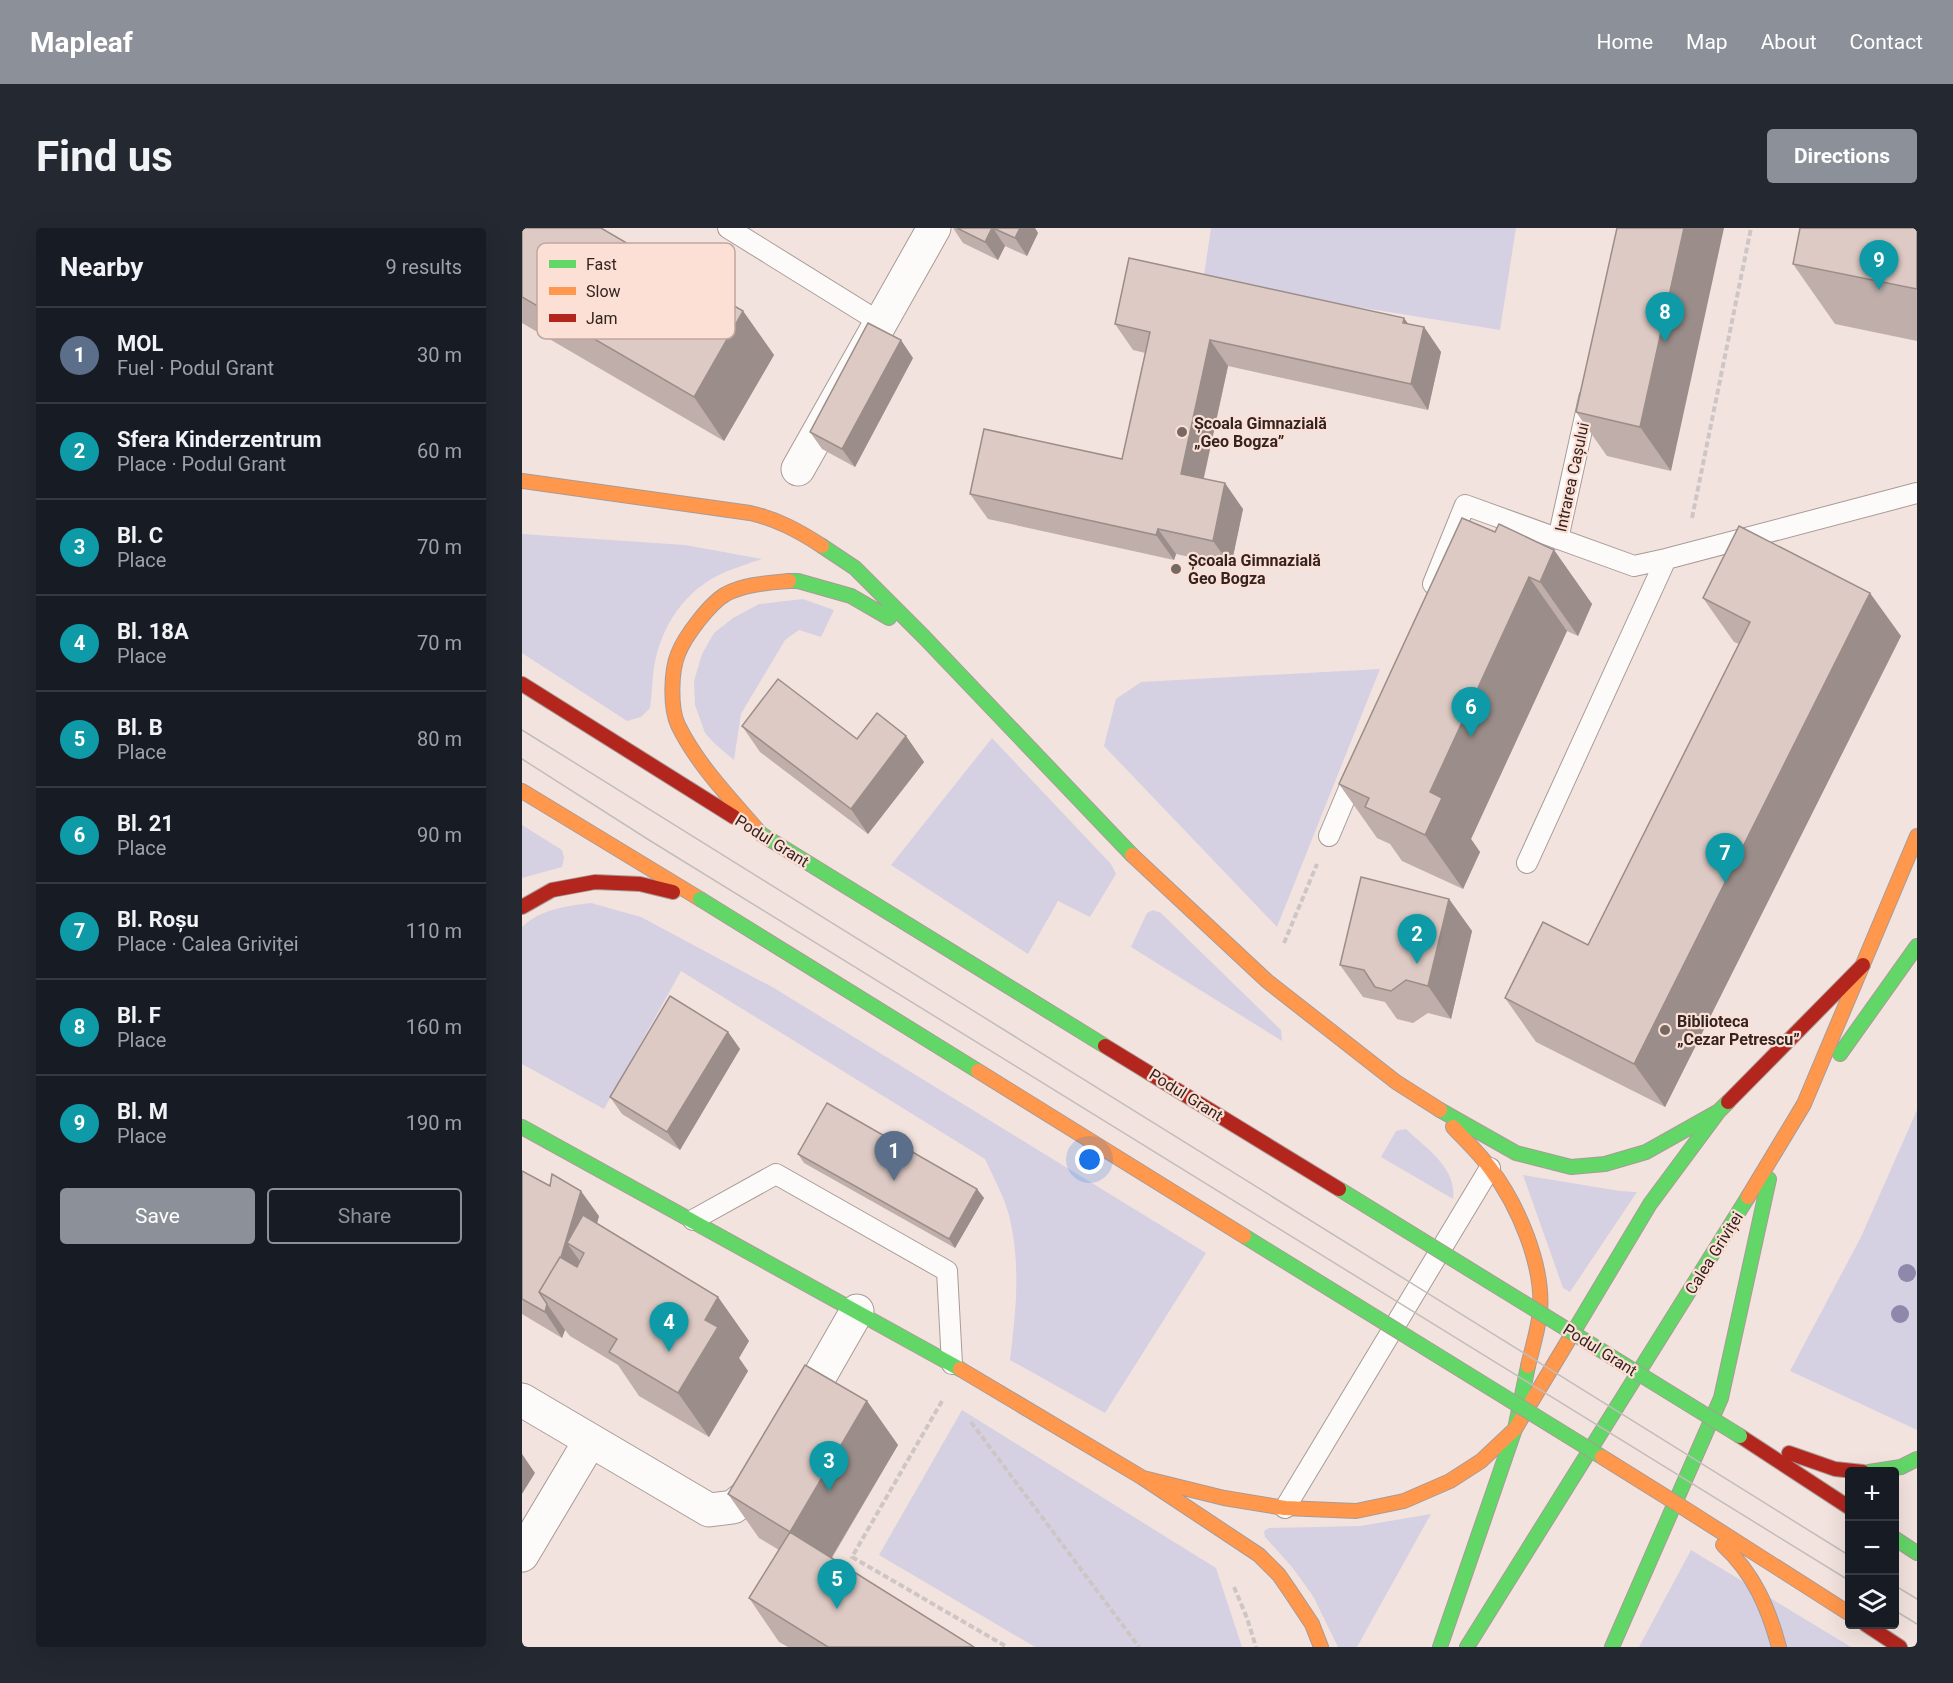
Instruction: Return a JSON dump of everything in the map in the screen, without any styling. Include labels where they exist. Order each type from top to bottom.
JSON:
[{"type":"main road","points":[[522,481],[750,513],[771,518],[799,531],[855,568],[924,637],[1142,866],[1267,981],[1387,1075],[1434,1106],[1516,1153],[1571,1167],[1605,1164],[1646,1152],[1719,1110]]},
{"type":"main road","points":[[761,834],[699,761],[677,723],[672,690],[678,654],[698,620],[726,594],[760,583],[798,581],[851,596],[924,637]]},
{"type":"main road","name":"Podul Grant","points":[[522,684],[761,834],[1740,1436],[1845,1505]]},
{"type":"main road","points":[[522,791],[1679,1505],[1845,1611]]},
{"type":"main road","name":"Calea Griviței","points":[[1467,1647],[1774,1156],[1804,1104],[1917,836]]},
{"type":"main road","points":[[522,907],[552,890],[595,882],[640,884],[700,899]]},
{"type":"main road","points":[[1804,1104],[1917,946]]},
{"type":"main road","points":[[1143,1478],[1224,1498],[1285,1508],[1356,1511],[1404,1501],[1450,1481],[1481,1461],[1515,1429],[1650,1204],[1719,1110],[1863,965]]},
{"type":"main road","points":[[1434,1106],[1490,1168],[1513,1206],[1530,1244],[1538,1276],[1540,1312],[1515,1429],[1440,1647]]},
{"type":"main road","points":[[522,1127],[952,1364],[1143,1478],[1259,1554],[1279,1575],[1290,1591],[1312,1624],[1321,1647]]},
{"type":"main road","points":[[1612,1647],[1721,1398],[1774,1156]]},
{"type":"main road","points":[[1740,1436],[1834,1469],[1845,1470]]},
{"type":"main road","points":[[1899,1467],[1917,1459]]},
{"type":"main road","points":[[1679,1505],[1730,1551],[1752,1580],[1770,1615],[1779,1647]]},
{"type":"main road","points":[[1899,1541],[1917,1553]]},
{"type":"main road","points":[[1873,1629],[1900,1647]]},
{"type":"street","points":[[798,469],[934,228]]},
{"type":"street","points":[[522,1400],[709,1510],[733,1507],[753,1491],[857,1311]]},
{"type":"street","points":[[522,1555],[590,1441]]},
{"type":"lane","points":[[728,228],[881,323]]},
{"type":"lane","name":"Intrarea Cașului","points":[[1593,378],[1558,539],[1634,566],[1917,493]]},
{"type":"lane","points":[[1425,604],[1465,505],[1558,539]]},
{"type":"lane","points":[[1527,864],[1675,557]]},
{"type":"lane","points":[[1329,836],[1361,759]]},
{"type":"lane","points":[[1285,1508],[1490,1168]]},
{"type":"lane","points":[[693,1220],[776,1174],[947,1271],[952,1364]]},
{"type":"path","points":[[1675,557],[1751,228]]},
{"type":"path","points":[[1267,981],[1329,836]]},
{"type":"path","points":[[943,1399],[852,1557],[1007,1647]]},
{"type":"path","points":[[969,1419],[1139,1647]]},
{"type":"shaded area","points":[[1211,228],[1516,228],[1500,330],[1203,282]]},
{"type":"shaded area","points":[[522,534],[685,545],[762,559],[709,580],[686,599],[669,624],[657,652],[650,708],[641,717],[627,721],[522,653]]},
{"type":"shaded area","points":[[803,599],[834,610],[821,637],[799,630],[785,640],[741,714],[734,760],[705,733],[695,705],[694,681],[702,654],[714,633],[733,618],[759,604]]},
{"type":"shaded area","points":[[1380,669],[1277,927],[1104,746],[1116,699],[1141,682]]},
{"type":"shaded area","points":[[992,738],[1111,864],[1116,874],[1090,917],[1058,901],[1028,954],[891,865]]},
{"type":"shaded area","points":[[522,825],[562,850],[564,858],[562,867],[522,878]]},
{"type":"shaded area","points":[[591,903],[641,917],[774,988],[1206,1253],[1105,1413],[1010,1360],[1016,1270],[1013,1234],[1007,1208],[985,1159],[681,971],[604,1109],[522,1064],[522,927],[546,912]]},
{"type":"shaded area","points":[[1153,910],[1161,913],[1281,1030],[1282,1041],[1131,947],[1147,913]]},
{"type":"shaded area","points":[[1917,1110],[1917,1430],[1790,1371],[1861,1237]]},
{"type":"shaded area","points":[[1406,1129],[1439,1160],[1450,1178],[1453,1199],[1381,1157],[1396,1131]]},
{"type":"shaded area","points":[[1523,1175],[1637,1192],[1570,1292],[1563,1288]]},
{"type":"shaded area","points":[[962,1410],[1216,1568],[1242,1647],[1035,1647],[879,1555]]},
{"type":"shaded area","points":[[1431,1514],[1357,1647],[1338,1647],[1313,1596],[1292,1567],[1265,1537],[1264,1531],[1269,1528],[1360,1526]]},
{"type":"shaded area","points":[[1691,1550],[1851,1647],[1639,1647]]},
{"type":"building","points":[[522,228],[601,228],[627,243],[537,243],[537,306],[522,297]]},
{"type":"building","points":[[957,228],[992,228],[985,242]]},
{"type":"building","points":[[993,228],[1020,228],[1015,238]]},
{"type":"building","points":[[1617,228],[1684,228],[1640,427],[1576,412]]},
{"type":"building","points":[[1800,228],[1917,228],[1917,289],[1793,264]]},
{"type":"building","name":"Școala Gimnazială „Geo Bogza”","points":[[1129,258],[1404,318],[1403,323],[1424,327],[1411,384],[1210,340],[1181,474],[1225,483],[1213,541],[1158,529],[1156,535],[970,494],[984,429],[1122,459],[1150,332],[1115,324]]},
{"type":"building","points":[[735,306],[743,311],[735,325]]},
{"type":"building","points":[[868,323],[901,340],[842,449],[810,432]]},
{"type":"building","points":[[594,339],[727,339],[694,397]]},
{"type":"building","points":[[1462,518],[1495,532],[1499,524],[1554,550],[1540,582],[1529,577],[1430,792],[1442,798],[1425,835],[1365,807],[1369,798],[1339,784]]},
{"type":"building","points":[[1739,526],[1870,593],[1634,1064],[1505,998],[1543,922],[1588,945],[1750,622],[1703,598]]},
{"type":"building","points":[[778,679],[857,739],[877,713],[906,736],[851,809],[742,726]]},
{"type":"building","points":[[1361,877],[1449,899],[1428,986],[1406,980],[1391,991],[1375,987],[1364,970],[1340,965]]},
{"type":"building","points":[[670,996],[728,1032],[667,1132],[610,1097]]},
{"type":"building","points":[[827,1103],[977,1189],[949,1239],[798,1154]]},
{"type":"building","points":[[522,1171],[550,1186],[552,1174],[581,1191],[561,1257],[539,1292],[547,1304],[545,1312],[522,1299]]},
{"type":"building","points":[[583,1215],[718,1297],[705,1320],[718,1327],[678,1393],[609,1352],[617,1339],[539,1292],[560,1257],[577,1267],[584,1253],[567,1243]]},
{"type":"building","points":[[805,1365],[867,1401],[790,1532],[728,1494]]},
{"type":"building","points":[[790,1532],[974,1647],[828,1647],[749,1598]]},
{"type":"tram line","points":[[522,730],[1845,1553]]},
{"type":"tram line","points":[[522,759],[649,840],[1845,1578]]},
{"type":"tram line","points":[[1899,1588],[1917,1599]]},
{"type":"tram line","points":[[1899,1613],[1917,1624]]},
{"type":"traffic: fast","points":[[822,546],[855,568],[1132,855]]},
{"type":"traffic: fast","points":[[789,581],[798,581],[851,596],[889,618]]},
{"type":"traffic: fast","points":[[761,834],[1105,1046]]},
{"type":"traffic: fast","points":[[700,899],[978,1071]]},
{"type":"traffic: fast","points":[[1840,1054],[1917,946]]},
{"type":"traffic: fast","points":[[1571,1336],[1650,1204],[1728,1102]]},
{"type":"traffic: fast","points":[[1440,1110],[1516,1153],[1571,1167],[1605,1164],[1646,1152],[1719,1111]]},
{"type":"traffic: fast","points":[[522,1127],[960,1369]]},
{"type":"traffic: fast","points":[[1612,1647],[1721,1398],[1769,1179]]},
{"type":"traffic: fast","points":[[1339,1189],[1740,1436]]},
{"type":"traffic: fast","points":[[1467,1647],[1748,1197]]},
{"type":"traffic: fast","points":[[1244,1236],[1602,1457]]},
{"type":"traffic: fast","points":[[1440,1647],[1515,1429],[1528,1366]]},
{"type":"traffic: fast","points":[[1899,1467],[1917,1459]]},
{"type":"traffic: fast","points":[[1899,1541],[1917,1553]]},
{"type":"traffic: slow","points":[[522,481],[750,513],[788,526],[822,546]]},
{"type":"traffic: slow","points":[[761,834],[716,782],[686,740],[675,718],[673,679],[678,654],[686,638],[720,598],[749,586],[789,581]]},
{"type":"traffic: slow","points":[[522,791],[700,899]]},
{"type":"traffic: slow","points":[[1748,1197],[1804,1104],[1917,836]]},
{"type":"traffic: slow","points":[[1132,855],[1267,981],[1396,1082],[1440,1110]]},
{"type":"traffic: slow","points":[[978,1071],[1244,1236]]},
{"type":"traffic: slow","points":[[1453,1127],[1490,1168],[1510,1200],[1527,1236],[1538,1275],[1540,1294],[1540,1312],[1528,1366]]},
{"type":"traffic: slow","points":[[1143,1478],[1224,1498],[1285,1508],[1356,1511],[1404,1501],[1450,1481],[1481,1461],[1515,1429],[1571,1336]]},
{"type":"traffic: slow","points":[[960,1369],[1143,1478],[1259,1555],[1279,1575],[1290,1591],[1312,1624],[1321,1647]]},
{"type":"traffic: slow","points":[[1602,1457],[1679,1505]]},
{"type":"traffic: slow","points":[[1679,1505],[1845,1611]]},
{"type":"traffic: slow","points":[[1723,1545],[1751,1579],[1765,1605],[1779,1647]]},
{"type":"traffic: jam","points":[[522,684],[734,817]]},
{"type":"traffic: jam","points":[[522,907],[552,890],[595,882],[640,884],[673,892]]},
{"type":"traffic: jam","points":[[1728,1102],[1863,965]]},
{"type":"traffic: jam","points":[[1105,1046],[1339,1189]]},
{"type":"traffic: jam","points":[[1740,1436],[1845,1505]]},
{"type":"traffic: jam","points":[[1789,1453],[1835,1469],[1845,1470]]},
{"type":"traffic: jam","points":[[1873,1629],[1900,1647]]},
{"type":"place","name":"Bl. M","points":[[1879,290]]},
{"type":"place","name":"Bl. F","points":[[1665,342]]},
{"type":"place","name":"Școala Gimnazială „Geo Bogza”","points":[[1182,432]]},
{"type":"place","name":"Școala Gimnazială Geo Bogza","points":[[1176,569]]},
{"type":"place","name":"Bl. 21","points":[[1471,737]]},
{"type":"place","name":"Bl. Roșu","points":[[1725,883]]},
{"type":"place","name":"Sfera Kinderzentrum","points":[[1417,964]]},
{"type":"place","name":"Biblioteca „Cezar Petrescu”","points":[[1665,1030]]},
{"type":"place","name":"MOL","points":[[894,1181]]},
{"type":"place","name":"Bl. 18A","points":[[669,1352]]},
{"type":"place","name":"Bl. C","points":[[829,1491]]},
{"type":"place","name":"Bl. B","points":[[837,1609]]}]
